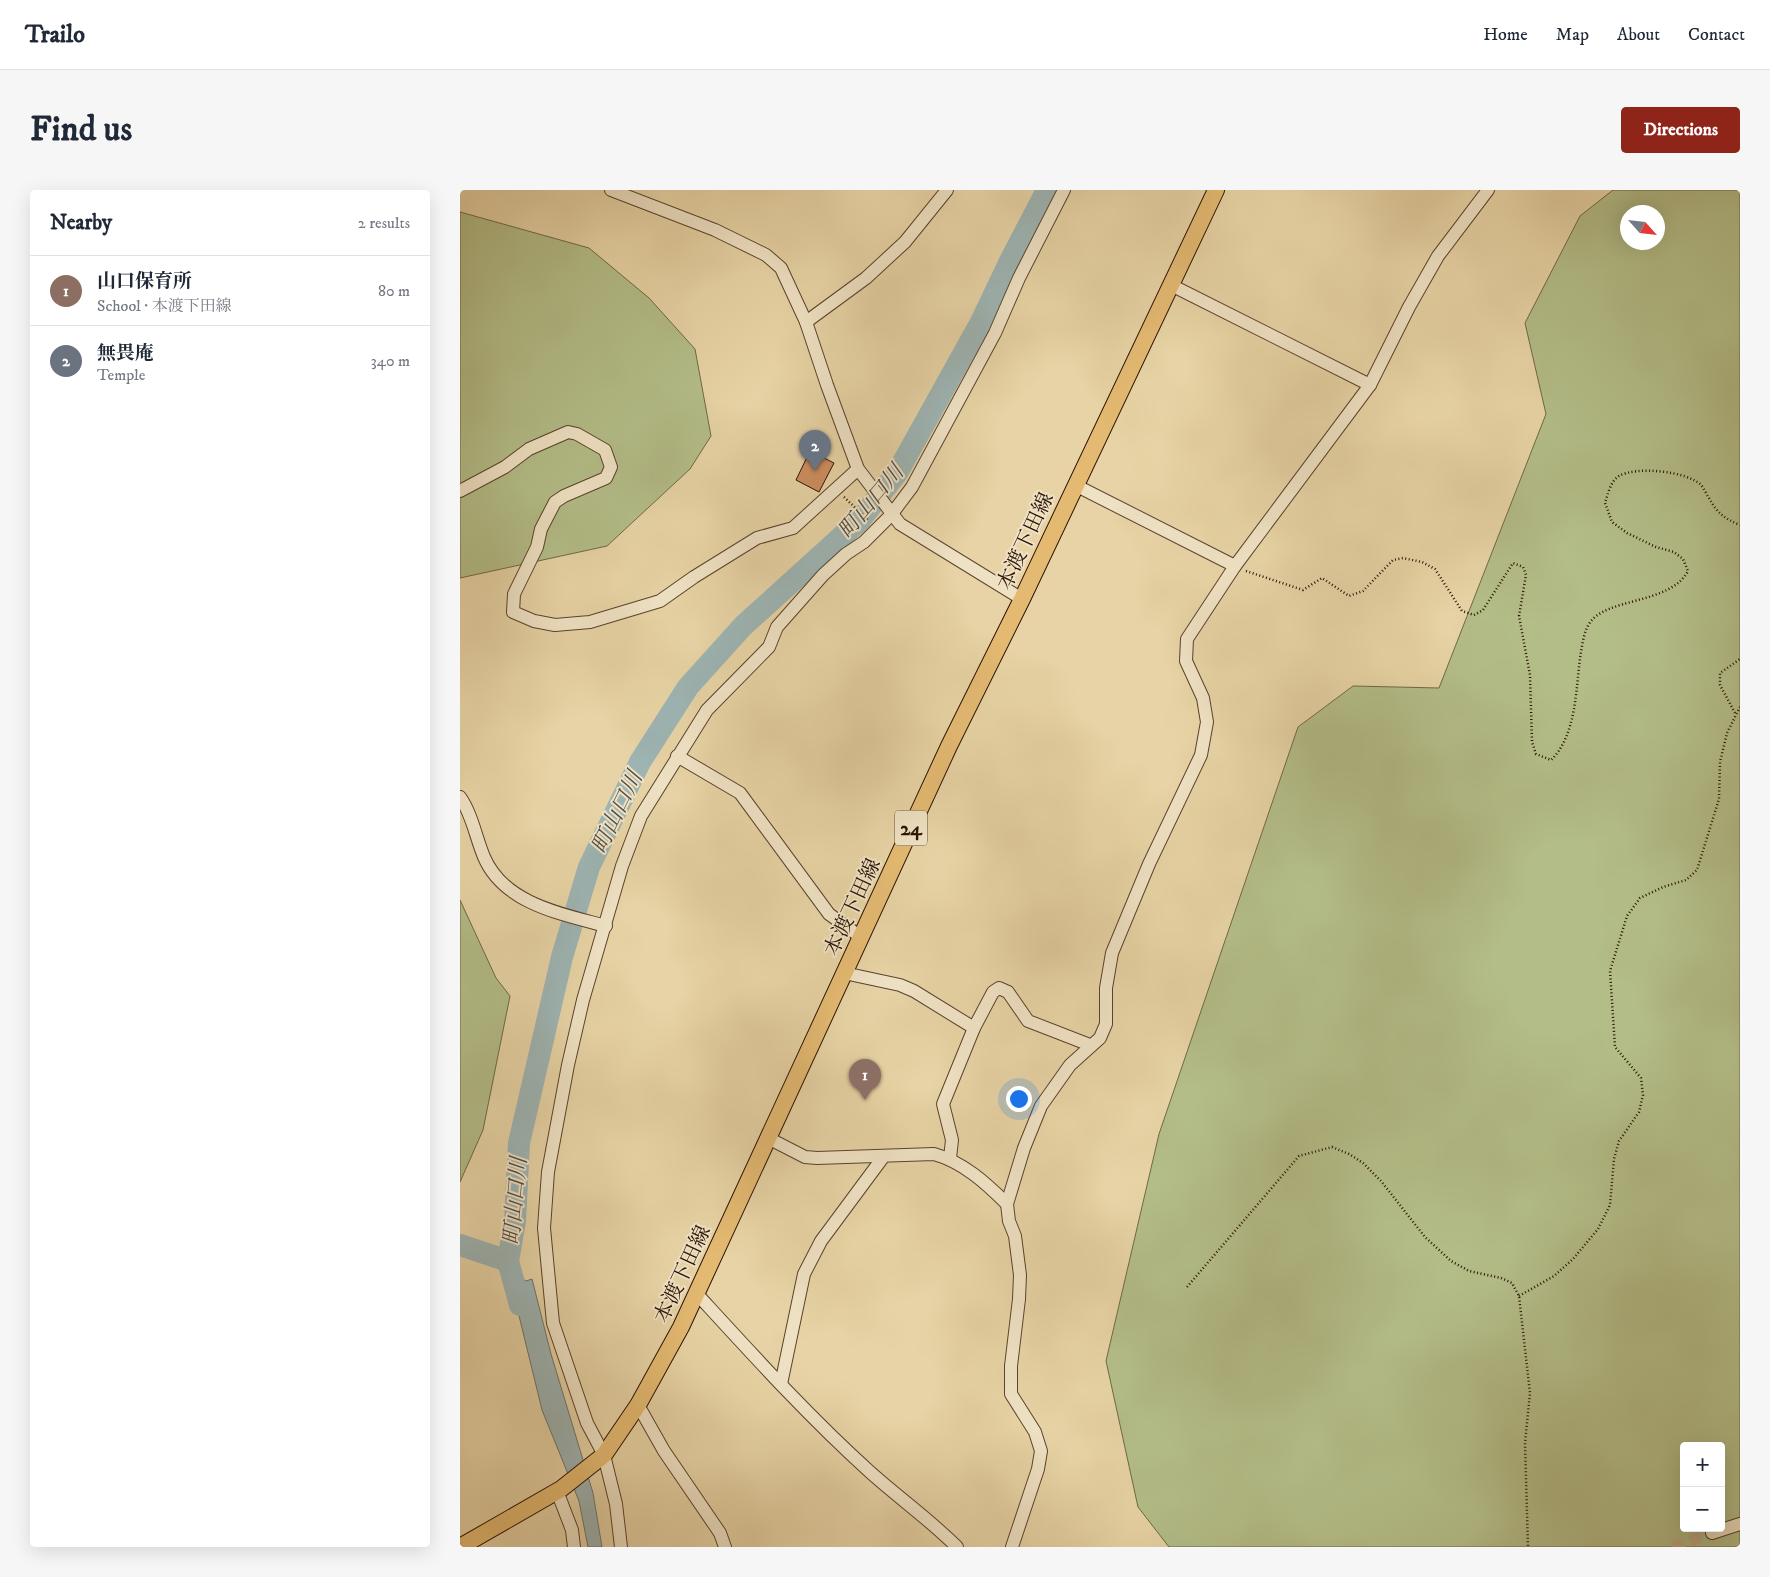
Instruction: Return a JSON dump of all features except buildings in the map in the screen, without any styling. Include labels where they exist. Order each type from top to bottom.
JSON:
[{"type":"main road","name":"本渡下田線","points":[[460,1547],[559,1490],[601,1458],[638,1405],[682,1327],[949,746],[1022,599],[1216,190]]},
{"type":"street","points":[[611,190],[715,230],[766,255],[781,268],[806,322],[858,469],[889,512],[900,524],[1022,599]]},
{"type":"street","points":[[806,322],[866,278],[905,242],[947,190]]},
{"type":"street","points":[[621,1547],[616,1504],[553,1323],[544,1228],[548,1172],[568,1064],[603,925],[622,866],[641,816],[677,756],[708,710],[769,647],[777,627],[823,575],[846,554],[864,542],[912,487],[991,341],[1019,278],[1064,190]]},
{"type":"street","points":[[1012,1547],[1038,1469],[1041,1451],[1035,1432],[1011,1394],[1011,1366],[1020,1299],[1020,1274],[1015,1236],[1007,1204],[1024,1148],[1041,1106],[1070,1065],[1100,1038],[1106,1024],[1106,988],[1112,953],[1149,864],[1201,755],[1207,722],[1203,698],[1186,661],[1187,639],[1235,566],[1370,385],[1408,307],[1438,256],[1488,190]]},
{"type":"street","points":[[1171,285],[1370,385]]},
{"type":"street","points":[[460,491],[505,467],[529,449],[568,432],[577,434],[605,450],[611,468],[606,478],[564,496],[556,502],[541,529],[537,547],[514,594],[514,612],[534,621],[555,625],[590,622],[660,601],[694,577],[757,538],[793,528],[858,469]]},
{"type":"street","points":[[1075,485],[1235,566]]},
{"type":"street","points":[[677,756],[740,793],[829,914],[862,938]]},
{"type":"street","points":[[460,797],[485,860],[500,882],[524,900],[603,925]]},
{"type":"street","points":[[844,973],[900,985],[914,991],[974,1028]]},
{"type":"street","points":[[950,1158],[952,1140],[943,1104],[974,1028],[993,992],[999,988],[1008,992],[1028,1021],[1090,1045]]},
{"type":"street","points":[[768,1138],[805,1157],[934,1154],[950,1158],[989,1186],[1007,1204]]},
{"type":"street","points":[[781,1384],[804,1274],[821,1241],[884,1156]]},
{"type":"street","points":[[697,1294],[781,1384],[870,1472],[957,1547]]},
{"type":"street","points":[[638,1405],[664,1451],[720,1533],[725,1547]]},
{"type":"street","points":[[559,1490],[572,1530],[574,1547]]},
{"type":"street","points":[[1712,1533],[1740,1524]]},
{"type":"path","points":[[1235,566],[1303,590],[1322,578],[1349,596],[1363,591],[1393,560],[1403,558],[1422,562],[1435,569],[1462,611],[1474,615],[1483,610],[1513,563],[1523,567],[1526,574],[1519,616],[1530,675],[1533,705],[1532,742],[1536,754],[1551,760],[1557,754],[1567,734],[1575,700],[1583,642],[1589,624],[1601,613],[1661,593],[1684,578],[1688,570],[1684,559],[1674,552],[1656,547],[1628,533],[1612,522],[1605,503],[1610,488],[1619,476],[1657,470],[1685,476],[1701,485],[1723,518],[1740,525]]},
{"type":"path","points":[[845,498],[873,526]]},
{"type":"path","points":[[1735,714],[1720,685],[1720,673],[1740,659]]},
{"type":"path","points":[[1519,1296],[1554,1276],[1573,1259],[1598,1229],[1610,1205],[1614,1159],[1619,1141],[1639,1112],[1643,1095],[1641,1078],[1615,1047],[1610,971],[1626,916],[1640,898],[1663,887],[1686,880],[1697,870],[1719,799],[1720,762],[1735,714],[1740,708]]},
{"type":"path","points":[[1187,1287],[1299,1156],[1332,1147],[1349,1154],[1363,1163],[1404,1210],[1425,1238],[1451,1261],[1469,1271],[1512,1283],[1519,1296],[1530,1393],[1525,1443],[1528,1547]]},
{"type":"green space","points":[[1613,190],[1740,190],[1740,1547],[1169,1547],[1138,1507],[1106,1361],[1159,1134],[1298,727],[1353,686],[1439,688],[1546,414],[1525,323],[1580,216]]},
{"type":"green space","points":[[460,212],[589,248],[649,298],[695,349],[711,436],[690,469],[607,546],[460,578]]},
{"type":"green space","points":[[460,900],[496,978],[510,996],[483,1130],[460,1182]]},
{"type":"water","points":[[513,1273],[526,1281],[532,1279],[551,1354],[593,1493],[602,1547],[588,1547],[579,1501],[542,1410],[511,1283]]},
{"type":"waterway","name":"町山口川","points":[[520,1305],[508,1261],[515,1221],[519,1143],[562,957],[589,867],[640,762],[688,687],[743,626],[860,520],[897,473],[981,322],[1047,190]]},
{"type":"waterway","points":[[460,1245],[508,1261]]},
{"type":"tunnel","points":[[1673,1547],[1712,1533]]},
{"type":"place","name":"無畏庵","points":[[815,471]]},
{"type":"place","name":"山口保育所","points":[[865,1100]]}]
